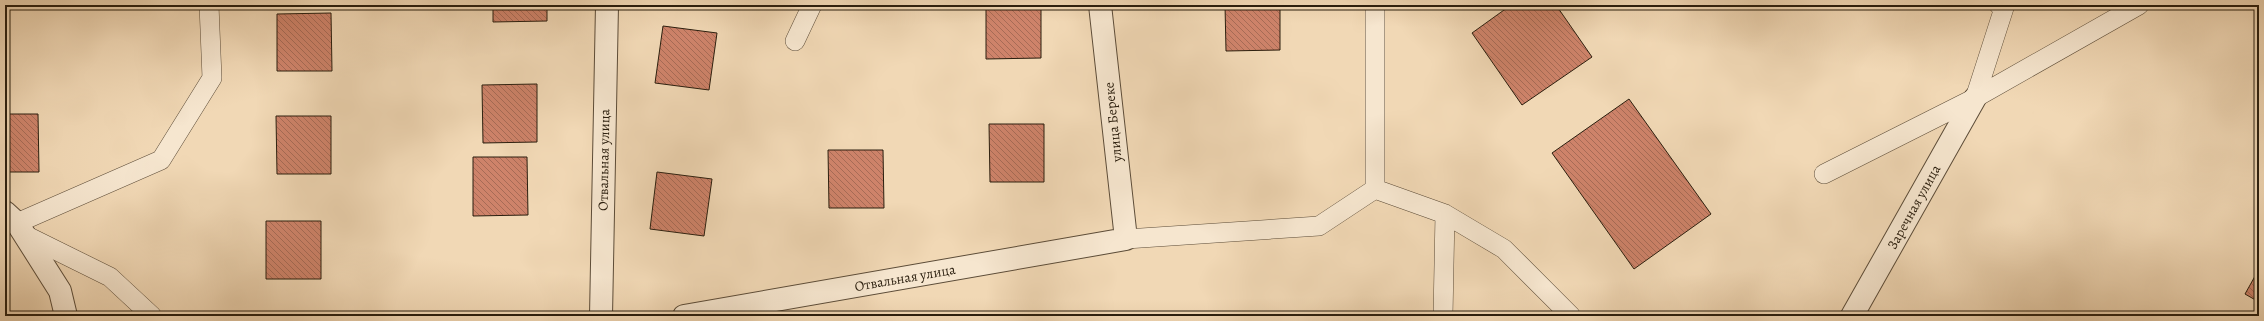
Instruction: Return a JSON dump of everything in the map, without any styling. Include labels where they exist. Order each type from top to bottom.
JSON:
[{"type":"street","name":"Отвальная улица","points":[[602,316],[607,5]]},
{"type":"street","name":"улица Береке","points":[[1100,5],[1126,240]]},
{"type":"street","name":"Заречная улица","points":[[1852,316],[1975,98]]},
{"type":"street","points":[[15,223],[60,291],[66,316]]},
{"type":"street","name":"Отвальная улица","points":[[684,316],[1126,240]]},
{"type":"lane","points":[[15,223],[161,160],[212,78],[209,5]]},
{"type":"lane","points":[[795,41],[812,5]]},
{"type":"lane","points":[[1375,5],[1375,189]]},
{"type":"lane","points":[[1975,98],[2004,8],[1999,5]]},
{"type":"lane","points":[[1824,174],[1975,98],[2140,5]]},
{"type":"lane","points":[[1126,240],[1320,226],[1375,189]]},
{"type":"lane","points":[[1375,189],[1445,214],[1504,249],[1571,316]]},
{"type":"lane","points":[[1443,316],[1445,214]]},
{"type":"lane","points":[[15,223],[110,277],[152,316]]},
{"type":"building","points":[[493,5],[547,5],[547,21],[493,22]]},
{"type":"building","points":[[986,5],[1041,5],[1041,58],[986,59]]},
{"type":"building","points":[[1225,5],[1280,5],[1280,50],[1226,51]]},
{"type":"building","points":[[1511,5],[1556,5],[1592,57],[1522,105],[1472,33]]},
{"type":"building","points":[[331,13],[332,71],[277,71],[277,14]]},
{"type":"building","points":[[663,26],[717,33],[709,90],[655,83]]},
{"type":"building","points":[[537,84],[537,142],[483,143],[482,85]]},
{"type":"building","points":[[1629,99],[1711,214],[1634,269],[1552,153]]},
{"type":"building","points":[[5,114],[38,114],[39,172],[5,172]]},
{"type":"building","points":[[276,116],[331,116],[331,174],[277,174]]},
{"type":"building","points":[[989,124],[1044,124],[1044,182],[990,182]]},
{"type":"building","points":[[828,150],[883,150],[884,208],[829,208]]},
{"type":"building","points":[[473,157],[527,157],[528,215],[473,216]]},
{"type":"building","points":[[657,172],[712,179],[704,236],[650,229]]},
{"type":"building","points":[[266,221],[321,221],[321,279],[266,279]]},
{"type":"building","points":[[2259,269],[2259,302],[2245,294]]}]
